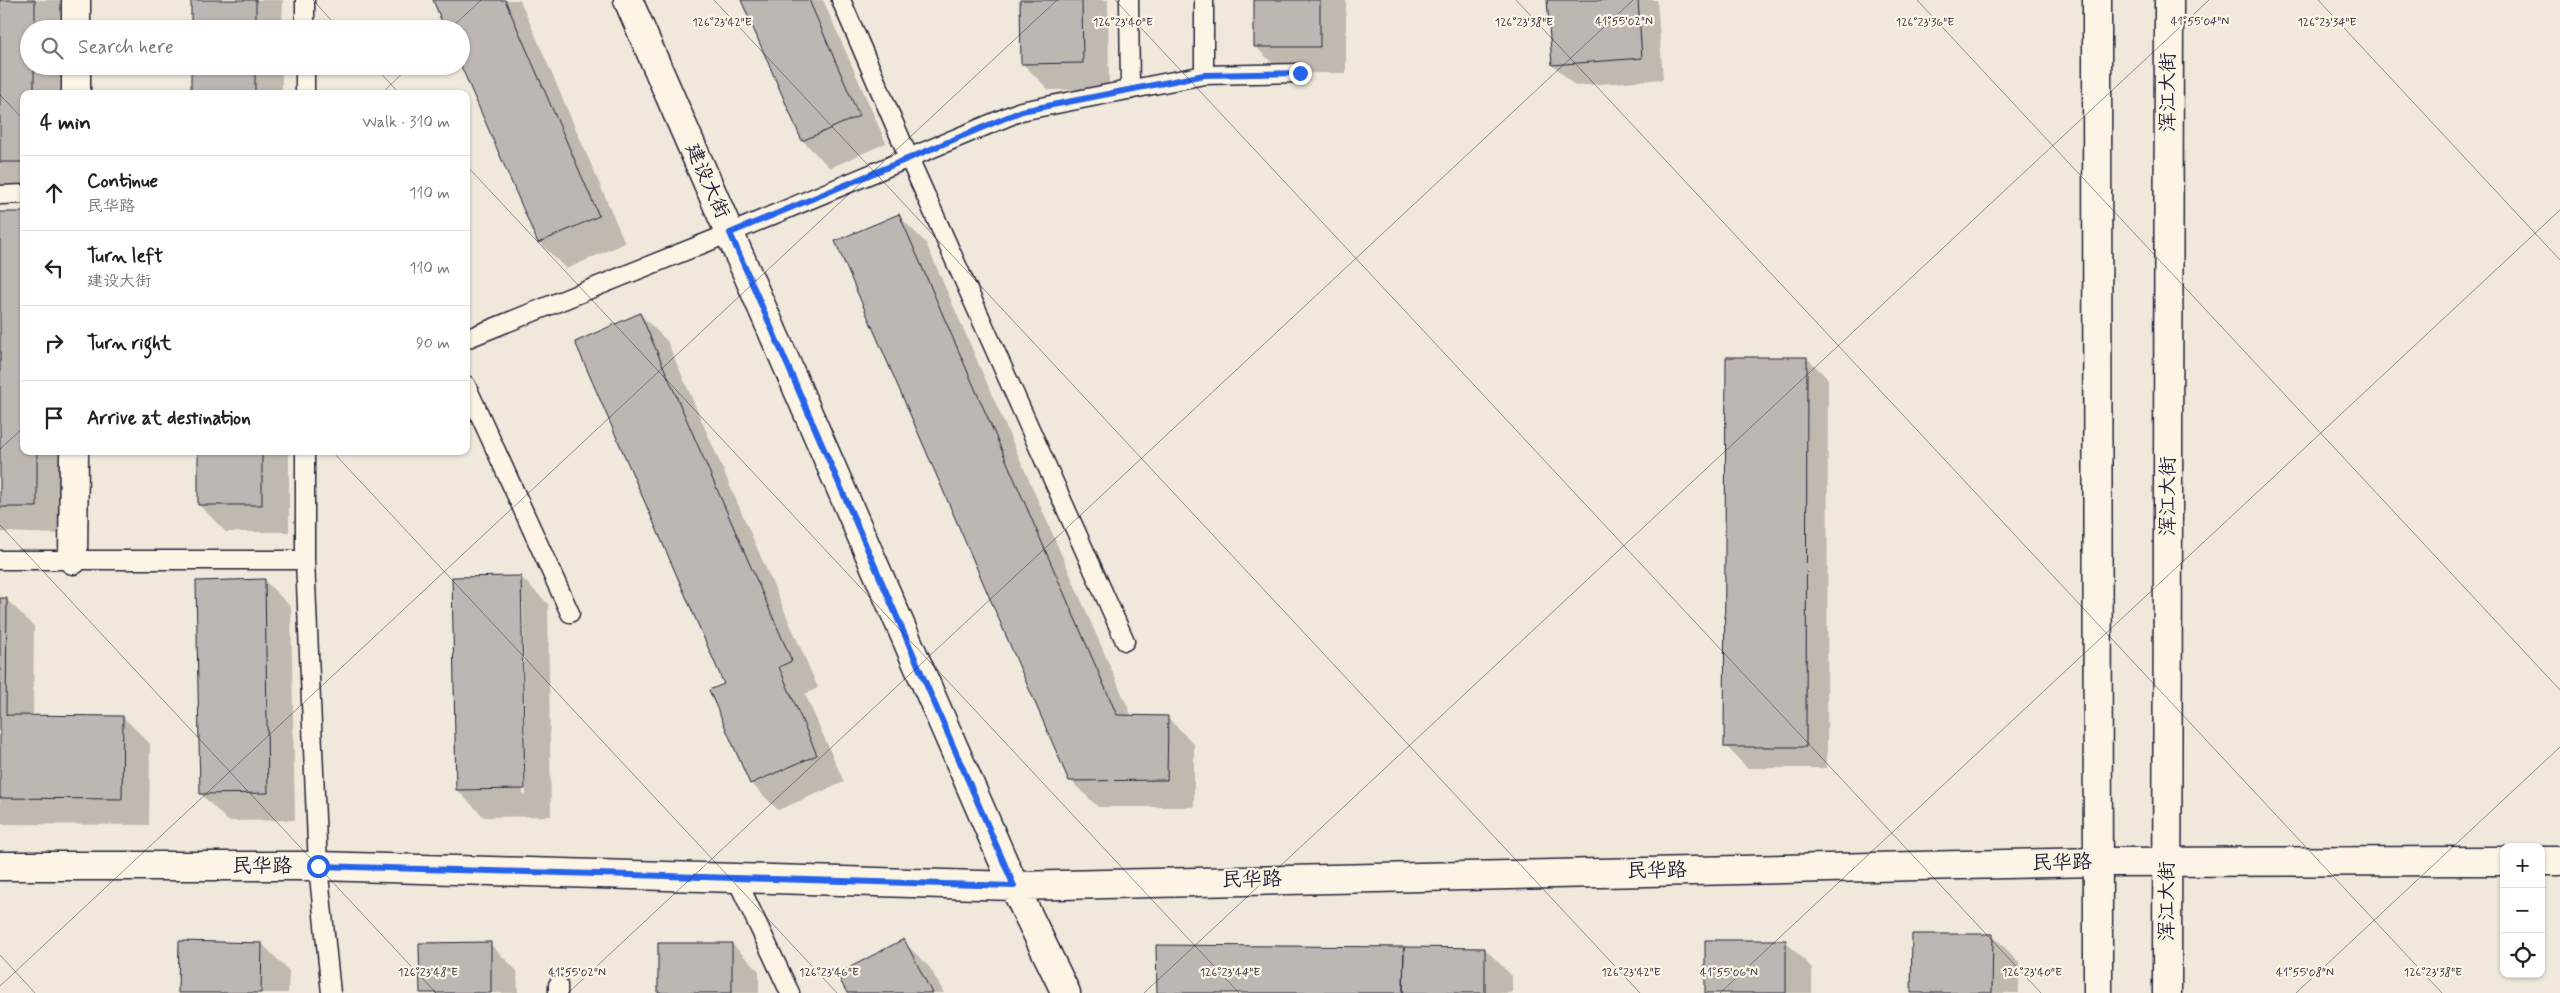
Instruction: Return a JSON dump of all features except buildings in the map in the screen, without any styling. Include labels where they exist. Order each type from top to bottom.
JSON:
[{"type":"street","points":[[76,0],[76,20]]},
{"type":"street","name":"建设大街","points":[[628,0],[1014,886],[1066,993]]},
{"type":"street","points":[[2097,0],[2098,993]]},
{"type":"street","name":"浑江大街","points":[[2167,993],[2169,0]]},
{"type":"street","points":[[76,75],[76,90]]},
{"type":"street","points":[[74,455],[74,560]]},
{"type":"street","name":"民华路","points":[[0,866],[318,866],[1014,886],[2098,862],[2500,861]]},
{"type":"street","points":[[2545,861],[2560,861]]},
{"type":"lane","points":[[304,0],[305,20]]},
{"type":"lane","points":[[841,0],[909,158],[1125,641]]},
{"type":"lane","points":[[1129,0],[1130,90]]},
{"type":"lane","points":[[1204,0],[1204,75]]},
{"type":"lane","points":[[470,337],[730,233],[1022,111],[1204,75],[1300,73]]},
{"type":"lane","points":[[305,75],[305,90]]},
{"type":"lane","points":[[0,195],[20,194]]},
{"type":"lane","points":[[470,394],[570,613]]},
{"type":"lane","points":[[305,455],[305,560],[318,866],[331,993]]},
{"type":"lane","points":[[0,560],[305,560]]},
{"type":"lane","points":[[736,878],[790,993]]},
{"type":"route","points":[[318,866],[1014,886],[730,233],[1022,111],[1204,75],[1300,73]]}]
